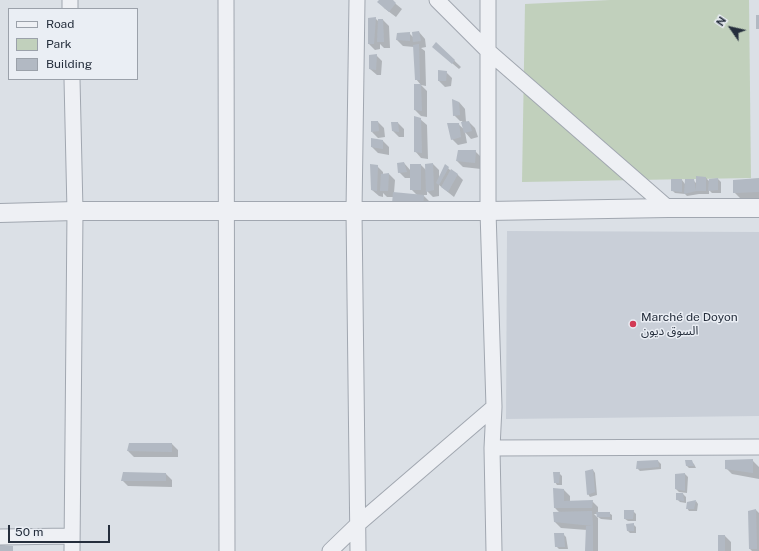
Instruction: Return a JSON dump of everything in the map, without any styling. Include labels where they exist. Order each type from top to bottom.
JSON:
[{"type":"street","points":[[226,0],[227,551]]},
{"type":"street","points":[[357,0],[354,211],[358,551]]},
{"type":"street","points":[[437,0],[488,51],[668,208]]},
{"type":"street","points":[[488,0],[488,211],[494,407],[492,448],[494,551]]},
{"type":"street","points":[[72,80],[75,210],[72,551]]},
{"type":"street","points":[[0,213],[75,210],[488,211],[759,208]]},
{"type":"street","points":[[330,551],[358,524],[494,407]]},
{"type":"street","points":[[492,448],[759,446]]},
{"type":"street","points":[[0,538],[71,536]]},
{"type":"shaded area","name":"Marché de Doyon السوق ديون","points":[[507,231],[759,232],[759,416],[506,419]]},
{"type":"green space","points":[[610,0],[749,0],[751,178],[522,182],[525,4]]},
{"type":"building","points":[[379,0],[393,0],[396,3],[389,12],[377,2]]},
{"type":"building","points":[[756,15],[759,15],[759,29],[756,29]]},
{"type":"building","points":[[376,17],[374,44],[368,44],[368,18]]},
{"type":"building","points":[[378,19],[383,19],[384,42],[377,42]]},
{"type":"building","points":[[419,31],[421,41],[413,42],[412,32]]},
{"type":"building","points":[[410,32],[410,41],[396,40],[397,33]]},
{"type":"building","points":[[436,42],[455,60],[452,64],[432,47]]},
{"type":"building","points":[[419,44],[420,80],[415,80],[413,45]]},
{"type":"building","points":[[377,54],[376,70],[369,69],[369,55]]},
{"type":"building","points":[[438,70],[447,71],[446,81],[438,81]]},
{"type":"building","points":[[414,84],[421,84],[422,111],[414,110]]},
{"type":"building","points":[[452,99],[459,102],[460,115],[453,116]]},
{"type":"building","points":[[414,116],[421,118],[422,153],[414,152]]},
{"type":"building","points":[[371,121],[378,121],[379,131],[371,132]]},
{"type":"building","points":[[469,121],[472,131],[464,133],[461,122]]},
{"type":"building","points":[[391,122],[398,122],[399,132],[392,131]]},
{"type":"building","points":[[447,123],[459,123],[461,137],[451,140]]},
{"type":"building","points":[[371,138],[383,140],[383,149],[371,147]]},
{"type":"building","points":[[458,150],[476,150],[475,163],[456,161]]},
{"type":"building","points":[[404,162],[407,172],[398,173],[397,163]]},
{"type":"building","points":[[433,163],[434,190],[426,192],[425,164]]},
{"type":"building","points":[[370,164],[378,165],[377,191],[371,190]]},
{"type":"building","points":[[410,164],[421,164],[421,190],[410,190]]},
{"type":"building","points":[[445,164],[449,167],[439,185],[436,183]]},
{"type":"building","points":[[451,169],[458,174],[448,192],[441,187]]},
{"type":"building","points":[[389,173],[388,191],[380,191],[381,174]]},
{"type":"building","points":[[696,176],[706,177],[706,191],[696,191]]},
{"type":"building","points":[[718,178],[718,190],[708,191],[709,179]]},
{"type":"building","points":[[759,178],[759,192],[733,193],[733,180]]},
{"type":"building","points":[[671,179],[682,179],[682,192],[671,191]]},
{"type":"building","points":[[685,179],[694,179],[696,191],[684,194]]},
{"type":"building","points":[[393,192],[424,195],[423,206],[392,204]]},
{"type":"building","points":[[129,443],[172,443],[172,452],[127,451]]},
{"type":"building","points":[[753,459],[753,473],[725,469],[725,460]]},
{"type":"building","points":[[658,460],[659,467],[636,469],[637,461]]},
{"type":"building","points":[[685,460],[692,460],[694,466],[686,466]]},
{"type":"building","points":[[593,469],[595,492],[587,495],[585,471]]},
{"type":"building","points":[[123,472],[166,473],[166,481],[121,481]]},
{"type":"building","points":[[553,472],[560,472],[559,483],[554,483]]},
{"type":"building","points":[[685,473],[685,491],[675,489],[675,474]]},
{"type":"building","points":[[553,488],[564,489],[564,501],[593,500],[592,508],[554,508]]},
{"type":"building","points":[[676,493],[683,493],[684,501],[676,500]]},
{"type":"building","points":[[696,500],[694,509],[686,509],[687,502]]},
{"type":"building","points":[[756,509],[757,549],[749,549],[748,511]]},
{"type":"building","points":[[624,510],[634,510],[633,519],[624,519]]},
{"type":"building","points":[[592,511],[593,526],[554,522],[553,512]]},
{"type":"building","points":[[596,512],[610,512],[610,517],[597,517]]},
{"type":"building","points":[[634,523],[634,531],[627,531],[626,524]]},
{"type":"building","points":[[586,526],[593,526],[593,551],[585,551]]},
{"type":"building","points":[[554,533],[564,533],[565,547],[555,547]]},
{"type":"building","points":[[718,535],[725,535],[725,551],[718,551]]},
{"type":"building","points":[[0,545],[13,546],[13,551],[0,551]]},
{"type":"place","name":"Marché de Doyon السوق ديون","points":[[633,324]]}]
